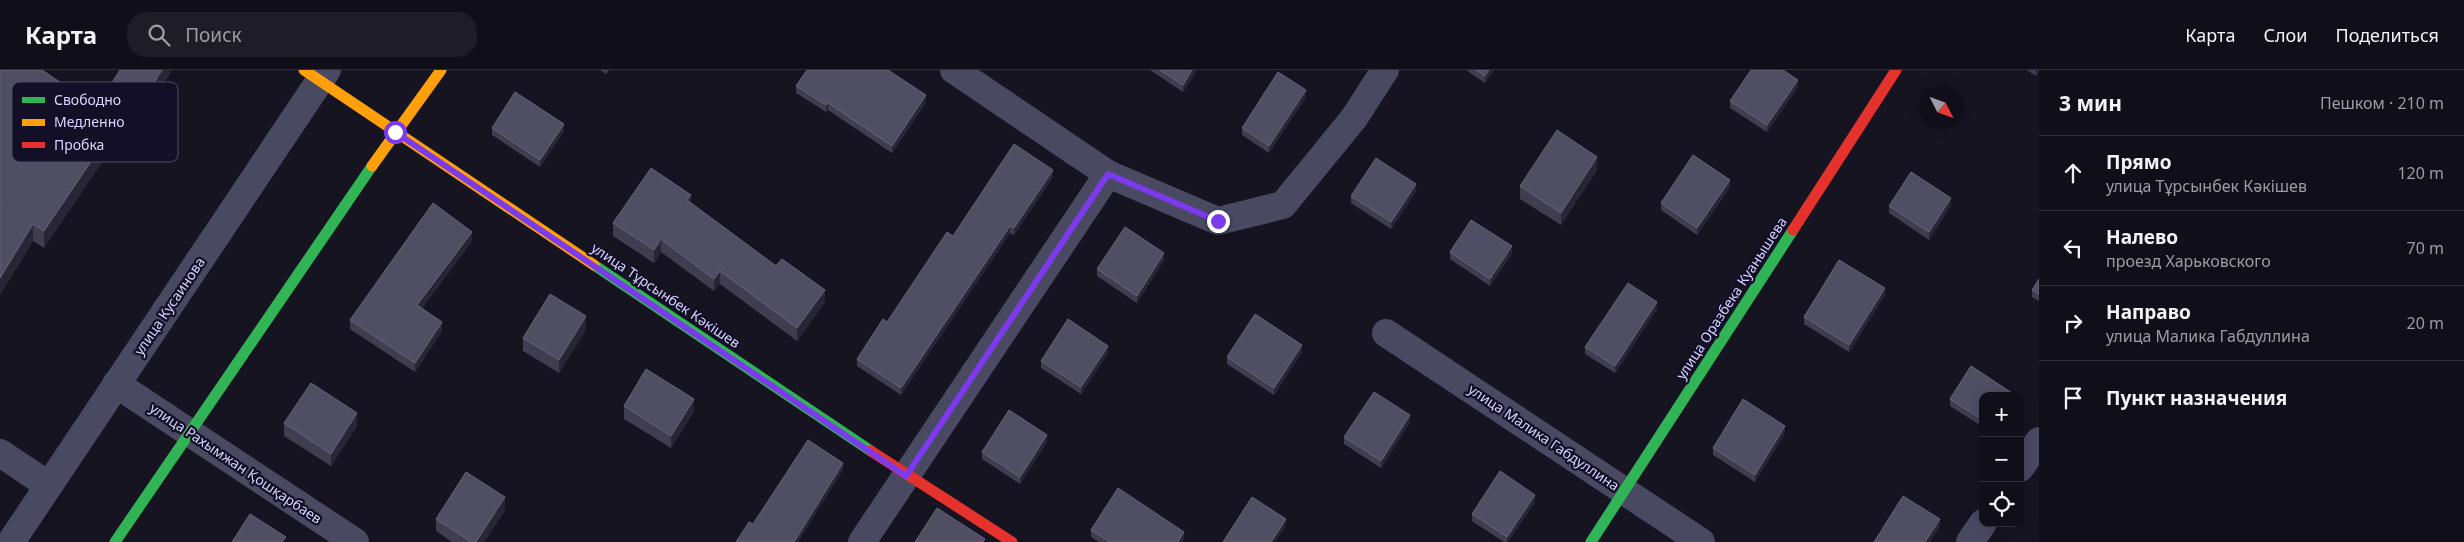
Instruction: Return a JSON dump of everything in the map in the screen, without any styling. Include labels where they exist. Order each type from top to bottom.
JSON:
[{"type":"street","points":[[115,542],[192,434],[395,132],[441,70]]},
{"type":"street","points":[[960,72],[1108,174],[1218,221],[1283,205],[1354,118],[1385,70]]},
{"type":"street","name":"улица Оразбека Куанышева","points":[[1591,542],[1896,70]]},
{"type":"street","name":"улица Тұрсынбек Кәкішев","points":[[317,74],[395,132],[906,476],[1012,542]]},
{"type":"street","name":"улица Кусаинова","points":[[11,542],[317,74]]},
{"type":"street","points":[[862,542],[1108,174]]},
{"type":"street","name":"улица Малика Габдуллина","points":[[1386,333],[1701,542]]},
{"type":"street","name":"улица Рахымжан Қошқарбаев","points":[[116,384],[355,542]]},
{"type":"street","points":[[2024,462],[2039,441]]},
{"type":"street","points":[[0,453],[48,485]]},
{"type":"street","points":[[1970,542],[1980,527]]},
{"type":"building","points":[[0,70],[42,70],[60,82],[12,82],[12,162],[91,162],[44,231],[33,224],[0,278],[0,205],[2,203],[0,201]]},
{"type":"building","points":[[120,70],[162,70],[154,82],[113,82]]},
{"type":"building","points":[[807,70],[888,70],[926,95],[892,146],[828,103],[826,105],[796,86]]},
{"type":"building","points":[[1160,70],[1192,70],[1183,85]]},
{"type":"building","points":[[1476,70],[1489,70],[1485,76]]},
{"type":"building","points":[[1751,70],[1783,70],[1798,80],[1767,125],[1730,101]]},
{"type":"building","points":[[1278,72],[1306,90],[1269,146],[1242,128]]},
{"type":"building","points":[[515,92],[564,124],[540,160],[492,128]]},
{"type":"building","points":[[1557,130],[1597,157],[1561,213],[1520,186]]},
{"type":"building","points":[[1014,144],[1053,170],[1014,228],[1010,226],[901,388],[857,359],[883,319],[887,322],[947,232],[953,236]]},
{"type":"building","points":[[1693,155],[1730,180],[1697,228],[1661,203]]},
{"type":"building","points":[[1376,158],[1416,184],[1391,222],[1351,196]]},
{"type":"building","points":[[651,168],[691,195],[687,200],[776,266],[782,259],[825,290],[797,328],[720,271],[714,279],[661,239],[654,250],[613,223]]},
{"type":"building","points":[[1911,172],[1951,198],[1929,232],[1889,206]]},
{"type":"building","points":[[433,203],[472,232],[417,305],[442,322],[415,363],[350,320]]},
{"type":"building","points":[[1471,220],[1512,246],[1490,279],[1450,252]]},
{"type":"building","points":[[1125,227],[1164,253],[1137,296],[1097,269]]},
{"type":"building","points":[[1839,260],[1885,288],[1849,345],[1804,317]]},
{"type":"building","points":[[2039,279],[2039,294],[2032,290]]},
{"type":"building","points":[[1628,283],[1657,302],[1615,366],[1585,347]]},
{"type":"building","points":[[550,294],[586,316],[559,360],[523,338]]},
{"type":"building","points":[[1255,314],[1302,345],[1274,388],[1227,357]]},
{"type":"building","points":[[1068,319],[1108,346],[1081,387],[1041,361]]},
{"type":"building","points":[[1971,366],[2010,392],[1979,392],[1979,417],[1950,399]]},
{"type":"building","points":[[646,369],[694,399],[671,436],[624,406]]},
{"type":"building","points":[[311,383],[357,413],[331,454],[284,423]]},
{"type":"building","points":[[1374,392],[1410,415],[1381,461],[1344,437]]},
{"type":"building","points":[[1743,399],[1785,426],[1755,475],[1713,448]]},
{"type":"building","points":[[1009,410],[1047,435],[1020,477],[982,452]]},
{"type":"building","points":[[808,440],[843,463],[794,542],[736,542],[749,522],[753,524]]},
{"type":"building","points":[[1500,471],[1535,495],[1507,537],[1472,514]]},
{"type":"building","points":[[466,472],[505,497],[476,542],[471,542],[436,519]]},
{"type":"building","points":[[1118,488],[1184,532],[1178,542],[1110,542],[1091,530]]},
{"type":"building","points":[[1903,496],[1940,519],[1925,542],[1874,542]]},
{"type":"building","points":[[1252,497],[1286,519],[1271,542],[1223,542]]},
{"type":"building","points":[[937,508],[985,539],[983,542],[915,542]]},
{"type":"building","points":[[250,514],[286,537],[282,542],[232,542]]},
{"type":"traffic: fast","points":[[115,542],[372,166]]},
{"type":"traffic: fast","points":[[1591,542],[1793,230]]},
{"type":"traffic: fast","points":[[594,265],[871,451]]},
{"type":"traffic: slow","points":[[304,70],[594,265]]},
{"type":"traffic: slow","points":[[372,166],[441,70]]},
{"type":"traffic: jam","points":[[1793,230],[1896,70]]},
{"type":"traffic: jam","points":[[871,451],[1012,542]]},
{"type":"route","points":[[395,132],[906,476],[1108,174],[1218,221]]}]
